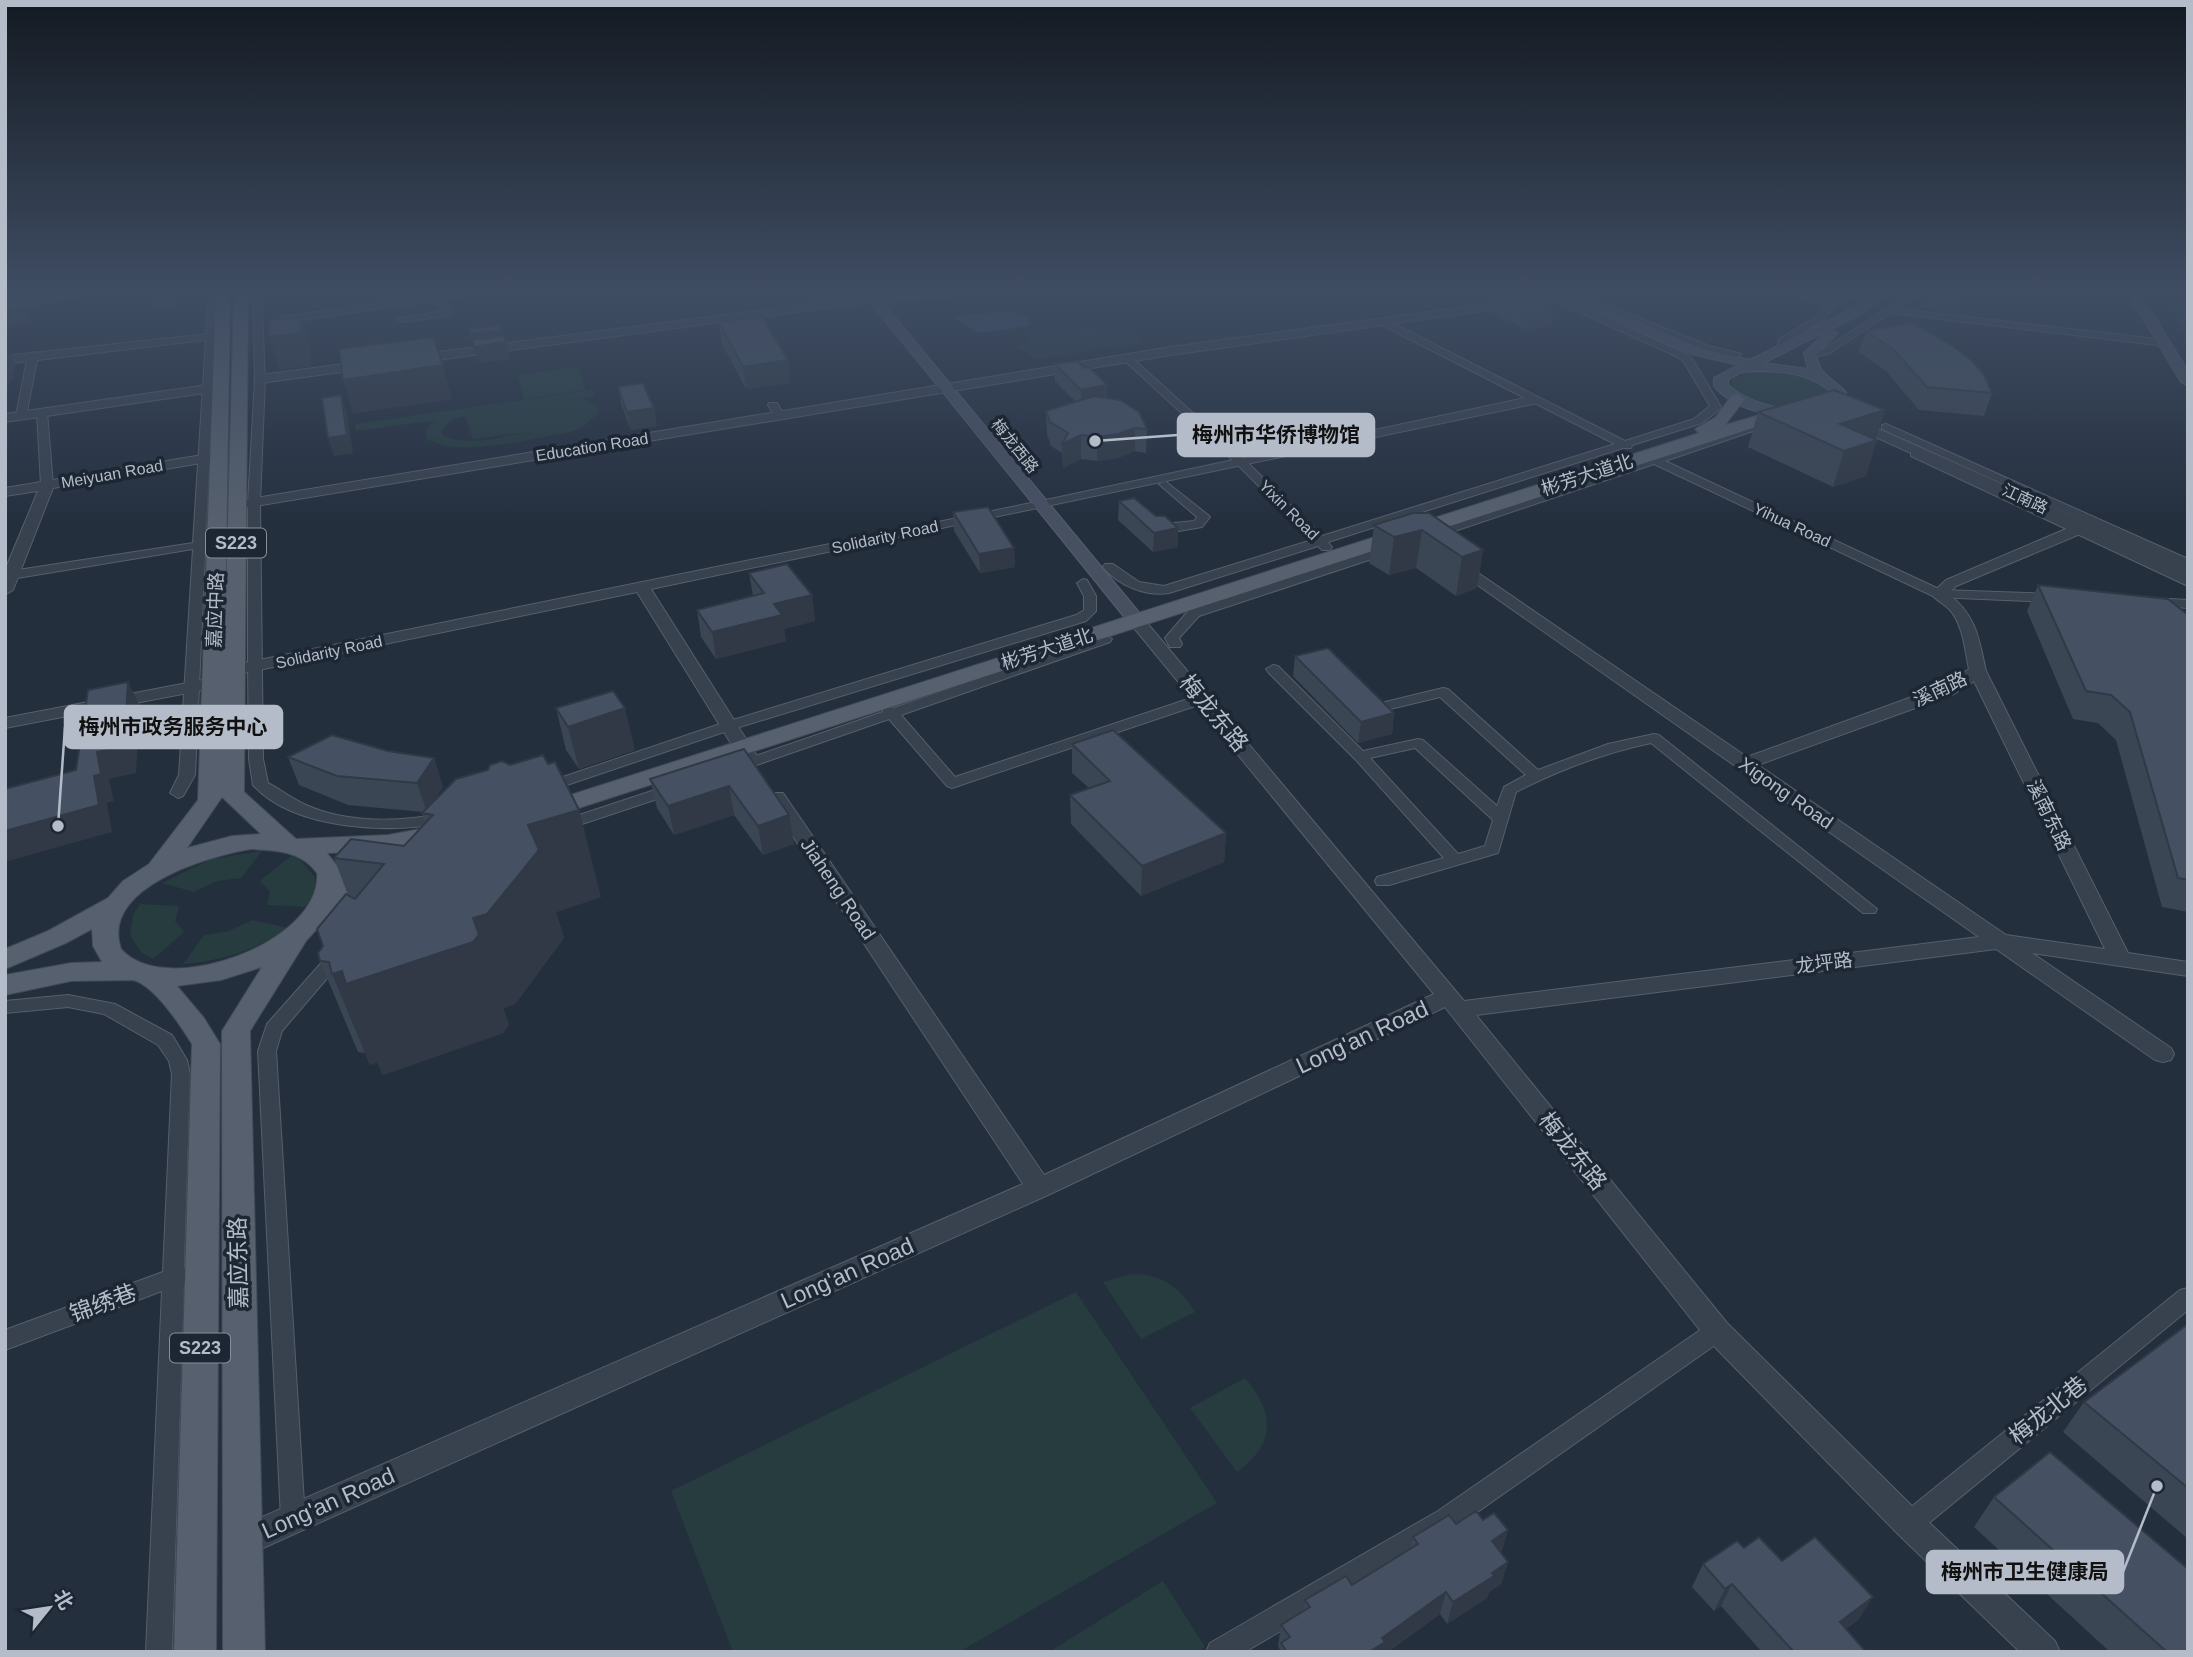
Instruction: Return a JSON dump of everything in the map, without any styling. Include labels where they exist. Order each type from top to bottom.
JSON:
[{"type":"main road","name":"嘉应中路","points":[[158,870],[210,800],[213,683],[212,457],[217,369]]},
{"type":"main road","name":"嘉应中路","points":[[248,369],[245,503],[234,670],[232,794],[293,844]]},
{"type":"main road","name":"梅龙西路","points":[[931,369],[1132,616]]},
{"type":"main road","points":[[1713,369],[1721,378],[1721,386],[1737,399],[1756,406],[1796,412],[1831,407],[1840,400],[1839,392],[1821,379],[1791,369]]},
{"type":"main road","points":[[1721,378],[1741,369]]},
{"type":"main road","points":[[1815,369],[1821,379]]},
{"type":"main road","name":"彬芳大道北","points":[[747,755],[1132,616],[1414,535],[1710,426],[1722,420],[1737,399]]},
{"type":"main road","name":"彬芳大道北","points":[[523,806],[747,755],[887,709],[1323,545],[1640,453],[1796,412]]},
{"type":"main road","points":[[158,870],[194,853],[223,845],[251,841],[293,844],[388,843],[432,836],[464,825]]},
{"type":"main road","points":[[317,914],[386,869],[431,848],[464,825]]},
{"type":"main road","name":"S223","points":[[293,844],[321,859],[331,878],[325,902],[317,914],[297,933]]},
{"type":"main road","name":"S223","points":[[141,973],[118,963],[109,953],[104,942],[104,929],[117,903],[128,891],[158,870]]},
{"type":"main road","points":[[5,960],[57,937],[117,903]]},
{"type":"main road","points":[[5,985],[72,972],[194,975],[218,971],[264,954],[297,933]]},
{"type":"main road","name":"嘉应东路","points":[[244,1652],[236,1031],[297,933]]},
{"type":"main road","name":"嘉应东路","points":[[141,973],[185,1011],[206,1044],[187,1272],[195,1652]]},
{"type":"street","points":[[21,416],[30,369]]},
{"type":"street","points":[[5,418],[215,388],[215,369]]},
{"type":"street","points":[[258,369],[260,379],[245,503],[255,667],[256,759],[261,785],[304,810],[345,820],[388,824],[433,821],[464,825]]},
{"type":"street","points":[[260,379],[337,369]]},
{"type":"street","name":"Education Road","points":[[245,503],[776,411],[1059,369]]},
{"type":"street","name":"Yixin Road","points":[[1139,369],[1242,463],[1323,545]]},
{"type":"street","name":"Yihua Road","points":[[1475,369],[1640,453],[1939,594]]},
{"type":"street","points":[[1640,453],[1698,421],[1716,407],[1694,369]]},
{"type":"street","name":"Solidarity Road","points":[[234,670],[1041,505],[1535,400]]},
{"type":"street","name":"江南路","points":[[1840,400],[1863,426]]},
{"type":"street","points":[[5,590],[47,485],[42,412]]},
{"type":"street","name":"江南路","points":[[1796,412],[1839,418],[1863,426],[2079,529],[2188,573]]},
{"type":"street","points":[[1640,453],[1760,425]]},
{"type":"street","points":[[1886,427],[2188,564]]},
{"type":"street","points":[[178,793],[187,775],[212,457]]},
{"type":"street","name":"Meiyuan Road","points":[[5,492],[212,457]]},
{"type":"street","points":[[1145,517],[1161,530],[1198,524],[1205,517],[1166,484]]},
{"type":"street","points":[[1939,594],[1951,583],[2079,529],[2188,582]]},
{"type":"street","points":[[1174,644],[1172,638],[1194,613],[1414,535]]},
{"type":"street","name":"Xigong Road","points":[[1414,535],[2163,1054]]},
{"type":"street","points":[[1109,568],[1126,581],[1150,590],[1165,590],[1323,545]]},
{"type":"street","points":[[9,575],[192,546]]},
{"type":"street","points":[[523,806],[747,755],[1081,618],[1090,611],[1090,596],[1083,583]]},
{"type":"street","name":"Jiaheng Road","points":[[642,587],[747,755],[1039,1188]]},
{"type":"street","points":[[1939,594],[2061,598]]},
{"type":"street","name":"溪南路","points":[[1744,764],[1948,690],[1978,671],[1970,634],[1958,608],[1939,594]]},
{"type":"street","points":[[2139,602],[2188,604]]},
{"type":"street","name":"梅龙东路","points":[[1132,616],[1454,1002],[1717,1331],[1909,1524],[2044,1652]]},
{"type":"street","points":[[1105,639],[887,709],[953,783],[1202,699]]},
{"type":"street","points":[[1273,669],[1360,756],[1455,860]]},
{"type":"street","name":"溪南东路","points":[[1978,671],[2120,959]]},
{"type":"street","points":[[5,723],[213,683]]},
{"type":"street","points":[[1390,705],[1443,692],[1536,776]]},
{"type":"street","points":[[1383,881],[1492,849],[1509,790],[1536,776],[1613,747],[1654,738],[1869,909]]},
{"type":"street","points":[[1360,756],[1418,743],[1500,818]]},
{"type":"street","points":[[727,771],[747,755]]},
{"type":"street","points":[[549,830],[689,783]]},
{"type":"street","name":"龙坪路","points":[[1454,1002],[2000,941],[2188,969]]},
{"type":"street","points":[[293,1518],[267,1051],[273,1029],[326,966],[345,949]]},
{"type":"street","points":[[5,1007],[68,1001],[109,1009],[165,1040],[178,1060],[181,1074],[187,1272],[159,1652]]},
{"type":"street","name":"Long'an Road","points":[[241,1542],[1454,1002]]},
{"type":"street","name":"锦绣巷","points":[[5,1340],[187,1272]]},
{"type":"street","name":"梅龙北巷","points":[[1909,1524],[2187,1298]]},
{"type":"street","points":[[1219,1652],[1447,1519],[1717,1331]]},
{"type":"green space","points":[[579,369],[586,390],[524,399],[518,375]]},
{"type":"green space","points":[[1753,372],[1807,377],[1824,388],[1829,396],[1778,405],[1753,401],[1732,386],[1733,379]]},
{"type":"green space","points":[[592,390],[595,396],[582,398],[598,406],[598,414],[581,428],[571,432],[476,447],[440,444],[426,438],[426,429],[435,420],[356,431],[355,424]],"holes":[[[465,416],[473,439],[527,432],[496,439],[463,441],[443,435],[441,430],[453,419]]]},
{"type":"green space","points":[[262,851],[241,878],[217,881],[194,892],[162,883],[211,859]]},
{"type":"green space","points":[[291,856],[301,861],[314,876],[316,885],[309,907],[267,905],[270,891],[260,881]]},
{"type":"green space","points":[[140,904],[179,906],[175,921],[184,932],[153,959],[142,953],[130,936],[133,915]]},
{"type":"green space","points":[[252,920],[289,928],[239,953],[183,964],[204,935],[229,931]]},
{"type":"green space","points":[[1132,1274],[1161,1279],[1176,1289],[1195,1312],[1141,1339],[1103,1282]]},
{"type":"green space","points":[[1076,1292],[1217,1503],[959,1652],[733,1652],[671,1491]]},
{"type":"green space","points":[[1245,1378],[1262,1404],[1267,1428],[1259,1450],[1237,1472],[1190,1408]]},
{"type":"green space","points":[[1163,1581],[1205,1647],[1197,1652],[1049,1652]]},
{"type":"building","points":[[342,369],[414,369],[343,380]]},
{"type":"building","points":[[1060,369],[1091,369],[1107,385],[1081,390]]},
{"type":"building","points":[[1911,369],[1979,369],[1992,393],[1927,387]]},
{"type":"building","points":[[643,383],[654,408],[627,412],[618,387]]},
{"type":"building","points":[[1834,390],[1885,410],[1840,424],[1877,440],[1844,451],[1758,412]]},
{"type":"building","points":[[341,395],[347,435],[328,438],[322,398]]},
{"type":"building","points":[[1094,396],[1120,400],[1139,412],[1147,429],[1135,428],[1097,437],[1081,435],[1062,444],[1068,433],[1050,422],[1046,411]]},
{"type":"building","points":[[1134,498],[1156,516],[1165,516],[1178,528],[1154,533],[1119,501]]},
{"type":"building","points":[[988,507],[1014,548],[979,554],[953,512]]},
{"type":"building","points":[[1413,513],[1429,513],[1483,550],[1462,557],[1422,530],[1394,537],[1374,525]]},
{"type":"building","points":[[787,564],[812,595],[774,604],[782,615],[712,632],[697,610],[764,593],[749,573]]},
{"type":"building","points":[[2038,585],[2168,599],[2188,615],[2188,880],[2178,878],[2130,712],[2111,695],[2086,691]]},
{"type":"building","points":[[1328,648],[1394,713],[1361,722],[1295,656]]},
{"type":"building","points":[[128,682],[124,747],[97,752],[101,774],[94,776],[99,805],[5,831],[5,789],[76,770],[88,690]]},
{"type":"building","points":[[613,691],[625,708],[568,727],[556,708]]},
{"type":"building","points":[[1113,730],[1226,833],[1142,866],[1070,795],[1110,781],[1072,744]]},
{"type":"building","points":[[332,735],[388,751],[434,758],[417,783],[337,776],[288,757]]},
{"type":"building","points":[[744,749],[789,815],[758,826],[729,786],[668,806],[650,779]]},
{"type":"building","points":[[543,755],[548,764],[555,762],[579,810],[528,825],[539,850],[487,914],[473,918],[479,935],[473,942],[346,984],[342,971],[332,974],[329,962],[320,961],[318,953],[323,946],[317,929],[346,894],[355,899],[384,864],[334,858],[351,839],[404,846],[433,815],[422,813],[456,779],[488,770],[490,765],[502,761],[510,765]]},
{"type":"building","points":[[2188,1324],[2188,1488],[2084,1402]]},
{"type":"building","points":[[2050,1452],[2188,1569],[2188,1652],[2167,1652],[1994,1497]]},
{"type":"building","points":[[1476,1511],[1483,1520],[1494,1513],[1508,1530],[1492,1541],[1508,1562],[1492,1573],[1494,1576],[1453,1602],[1446,1592],[1382,1638],[1385,1642],[1369,1652],[1287,1652],[1281,1643],[1290,1637],[1281,1625],[1310,1607],[1305,1600],[1346,1576],[1352,1585],[1418,1544],[1413,1537],[1449,1515],[1456,1524]]},
{"type":"building","points":[[1759,1537],[1782,1561],[1815,1537],[1873,1597],[1840,1622],[1866,1652],[1794,1652],[1732,1584],[1725,1589],[1703,1564],[1737,1541],[1744,1548]]},
{"type":"place","name":"梅州市华侨博物馆","points":[[1095,441]]},
{"type":"place","name":"梅州市政务服务中心","points":[[58,826]]},
{"type":"place","name":"梅州市卫生健康局","points":[[2157,1486]]}]
